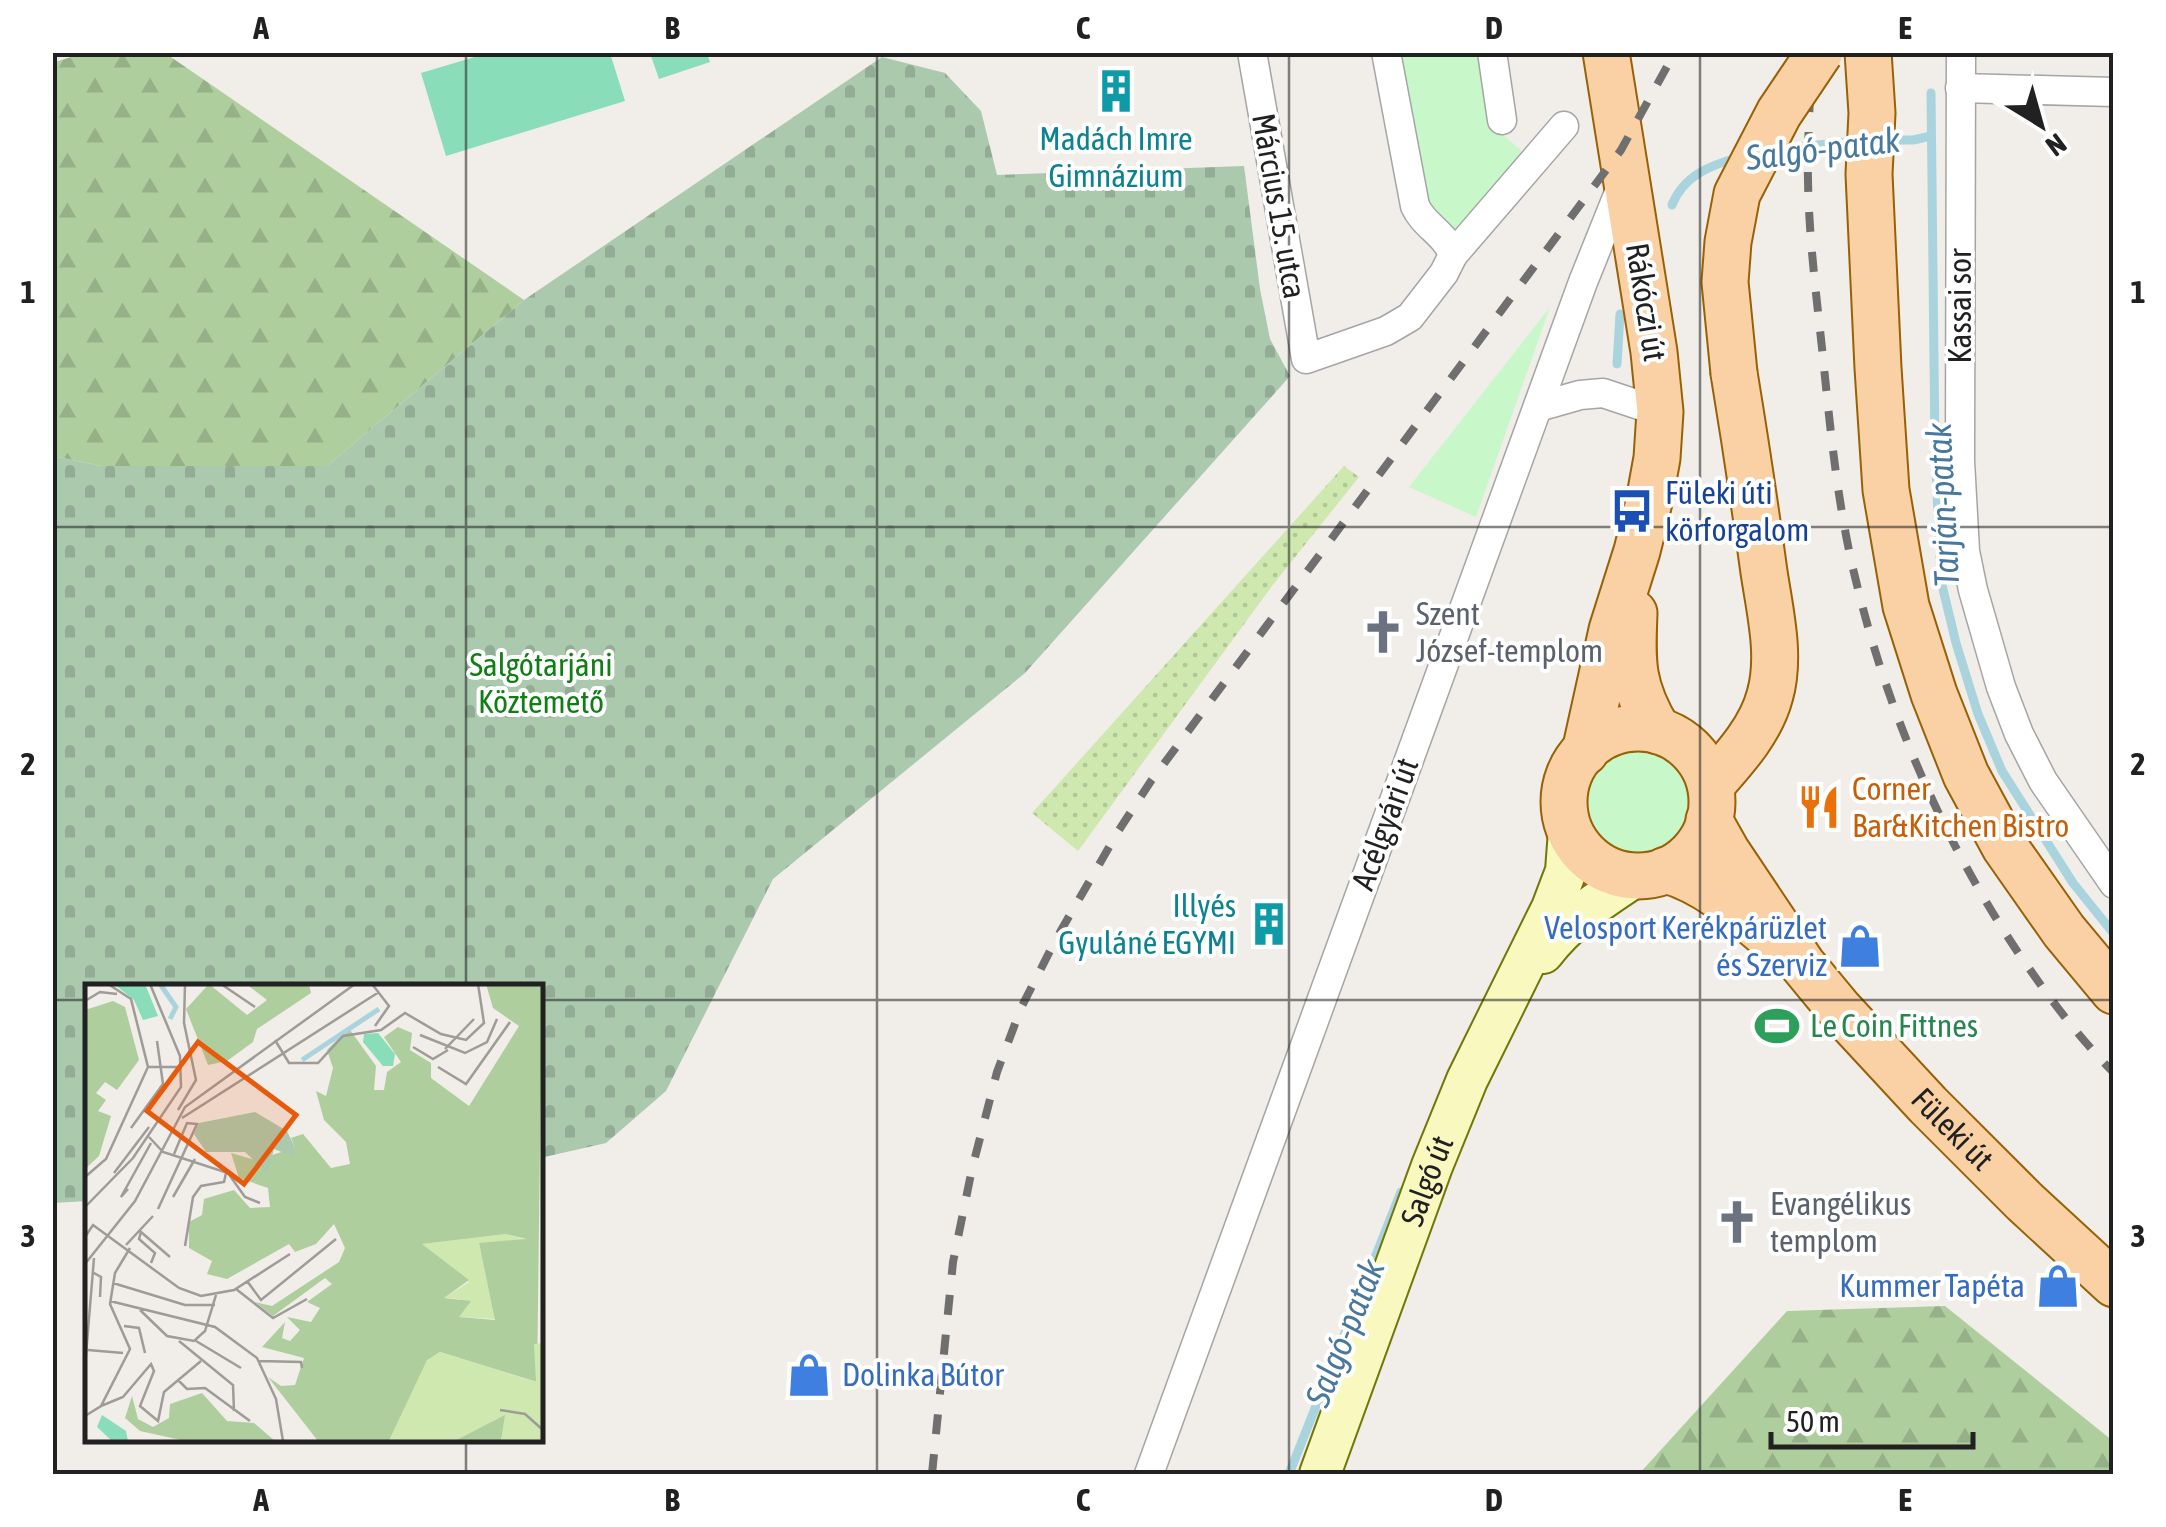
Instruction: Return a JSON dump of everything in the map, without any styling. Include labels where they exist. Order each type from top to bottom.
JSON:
[{"type":"main road","name":"Rákóczi út","points":[[1606,52],[1660,412],[1650,502],[1637,551]]},
{"type":"main road","points":[[1504,1004],[1558,934],[1589,907],[1651,873],[1672,868],[1692,854],[1706,833],[1710,803],[1754,732],[1770,695],[1775,656],[1734,373],[1726,282],[1728,242],[1737,194],[1779,113],[1820,52]]},
{"type":"main road","points":[[1868,52],[1872,113],[1869,174],[1886,490],[1906,606],[1934,694],[1966,775],[2006,846],[2064,931],[2114,991]]},
{"type":"main road","points":[[1872,113],[1895,52]]},
{"type":"main road","points":[[1637,551],[1632,664],[1646,712],[1668,736],[1691,738],[1722,722],[1751,692],[1763,664],[1769,603]]},
{"type":"main road","points":[[1584,752],[1612,630],[1637,551]]},
{"type":"main road","points":[[1504,1004],[1566,871],[1566,783],[1576,761],[1594,743],[1615,732],[1639,728],[1685,744],[1701,762],[1727,852],[1802,964]]},
{"type":"main road","points":[[1569,830],[1582,851],[1601,867],[1624,875],[1680,874],[1730,904],[1802,964]]},
{"type":"main road","name":"Füleki út","points":[[1802,964],[1928,1105],[2114,1284]]},
{"type":"main road","name":"Salgó út","points":[[1320,1474],[1432,1166],[1504,1004]]},
{"type":"street","name":"Március 15. utca","points":[[1252,52],[1306,359],[1386,330],[1410,316],[1444,273],[1453,255]]},
{"type":"street","points":[[1386,52],[1415,206],[1420,217],[1447,242],[1453,255],[1564,126]]},
{"type":"street","points":[[1492,52],[1502,120]]},
{"type":"street","name":"Kassai sor","points":[[1962,52],[1960,462],[1965,551],[2001,688],[2019,734],[2043,781],[2114,884]]},
{"type":"street","points":[[1960,88],[2114,92]]},
{"type":"street","name":"Acélgyári út","points":[[1150,1474],[1583,282],[1626,175]]},
{"type":"street","points":[[1538,407],[1603,393],[1660,412]]},
{"type":"green space","points":[[84,53],[165,53],[524,300],[327,466],[101,466],[53,456],[52,63]]},
{"type":"green space","points":[[488,53],[610,53],[625,101],[446,156],[421,73]]},
{"type":"green space","points":[[650,53],[707,53],[710,62],[659,79]]},
{"type":"green space","points":[[1395,53],[1479,53],[1500,132],[1525,154],[1462,229],[1448,229],[1430,213]]},
{"type":"green space","name":"Salgótarjáni Köztemető","points":[[882,57],[945,73],[981,111],[997,175],[1244,166],[1270,339],[1290,376],[1025,673],[773,879],[666,1091],[606,1143],[542,1158],[542,984],[85,984],[85,1201],[53,1203],[53,456],[101,466],[327,466],[524,300]]},
{"type":"green space","points":[[1550,307],[1476,517],[1409,487]]},
{"type":"green space","points":[[1344,466],[1359,477],[1272,586],[1078,851],[1032,813]]},
{"type":"green space","points":[[1639,728],[1685,743],[1698,756],[1703,774],[1705,824],[1700,842],[1683,861],[1668,868],[1628,875],[1601,867],[1579,847],[1569,831],[1564,801],[1571,771],[1590,747],[1616,731]]},
{"type":"green space","points":[[1945,1306],[2113,1441],[2113,1474],[1639,1474],[1787,1311]]},
{"type":"waterway","name":"Tarján-patak","points":[[1931,93],[1935,448],[1941,581],[1978,714],[2002,771],[2073,883],[2114,934]]},
{"type":"waterway","name":"Salgó-patak","points":[[1884,140],[1931,136]]},
{"type":"waterway","name":"Salgó-patak","points":[[1775,149],[1859,141]]},
{"type":"waterway","name":"Salgó-patak","points":[[1672,205],[1691,179],[1740,157]]},
{"type":"waterway","name":"Salgó-patak","points":[[1617,364],[1620,314]]},
{"type":"waterway","name":"Salgó-patak","points":[[1289,1474],[1401,1192]]},
{"type":"railway","points":[[932,1474],[953,1262],[972,1169],[997,1072],[1021,1008],[1056,939],[1151,781],[1621,150],[1675,52]]},
{"type":"railway","points":[[1811,52],[1808,181],[1815,286],[1839,494],[1869,631],[1921,775],[1966,866],[2041,985],[2114,1073]]},
{"type":"place","name":"Madách Imre Gimnázium","points":[[1116,91]]},
{"type":"place","name":"Füleki úti körforgalom","points":[[1632,511]]},
{"type":"place","name":"Szent József-templom","points":[[1383,632]]},
{"type":"place","name":"Corner Bar&Kitchen Bistro","points":[[1819,807]]},
{"type":"place","name":"Illyés Gyuláné EGYMI","points":[[1269,924]]},
{"type":"place","name":"Velosport Kerékpárüzlet és Szerviz","points":[[1860,946]]},
{"type":"place","name":"Le Coin Fittnes","points":[[1777,1026]]},
{"type":"place","name":"Evangélikus templom","points":[[1737,1222]]},
{"type":"place","name":"Kummer Tapéta","points":[[2058,1286]]},
{"type":"place","name":"Dolinka Bútor","points":[[809,1375]]}]
